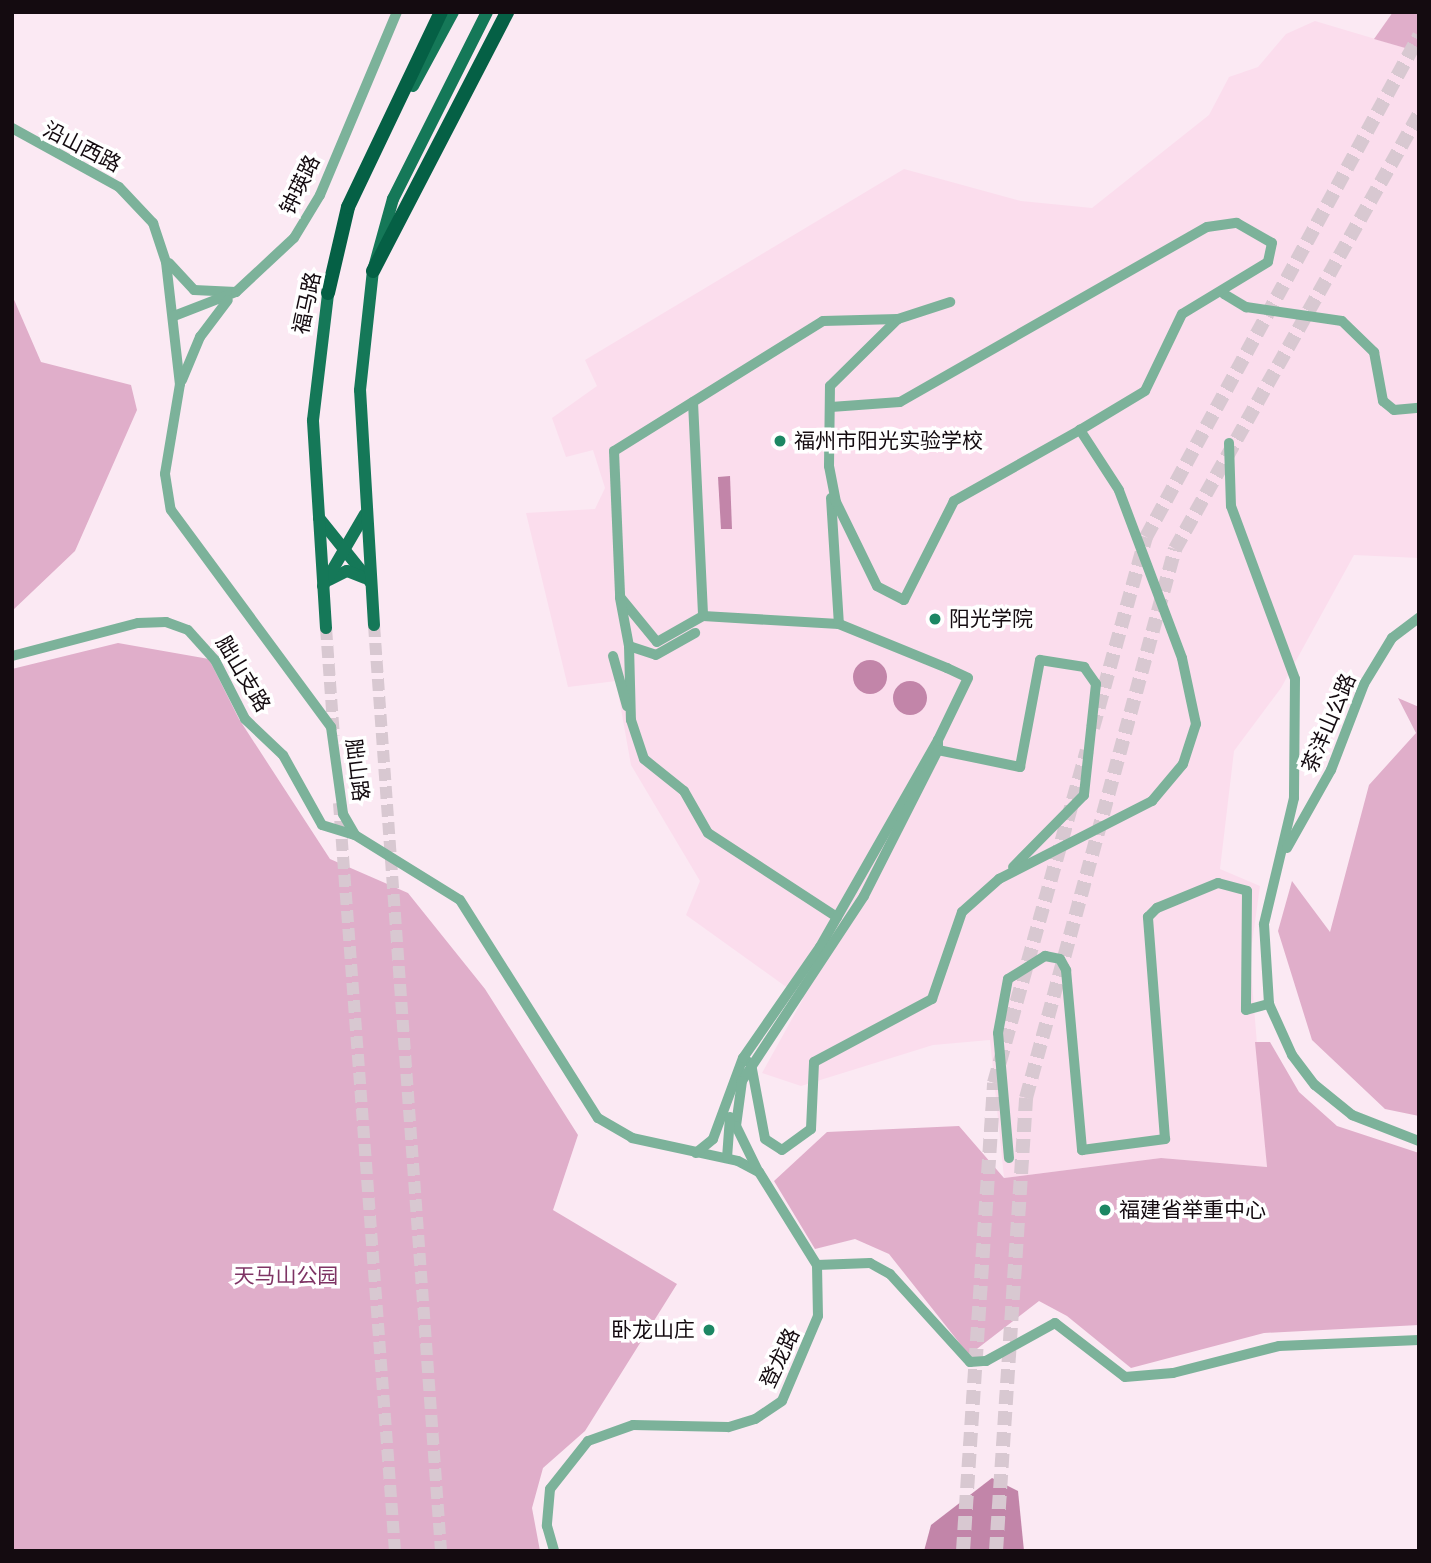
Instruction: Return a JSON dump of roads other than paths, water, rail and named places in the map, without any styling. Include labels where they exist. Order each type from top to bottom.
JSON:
[{"type":"highway","points":[[328,293],[333,255],[358,183],[441,12]]},
{"type":"highway","points":[[373,271],[506,14]]},
{"type":"main road","name":"福马路","points":[[326,628],[313,405],[328,293],[354,209],[453,12]]},
{"type":"main road","points":[[374,625],[365,514],[361,343],[373,271],[393,200],[487,12]]},
{"type":"main road","points":[[318,517],[344,531],[365,514]]},
{"type":"main road","points":[[323,586],[365,514]]},
{"type":"main road","points":[[318,517],[370,583]]},
{"type":"main road","points":[[323,586],[347,571],[370,583]]},
{"type":"street","name":"钟瑛路","points":[[174,316],[236,292],[288,246],[328,177],[397,12]]},
{"type":"street","name":"沿山西路","points":[[12,128],[132,197],[153,223],[164,253],[174,316]]},
{"type":"street","points":[[829,466],[836,502],[877,586],[904,600],[954,501],[1145,391],[1182,314],[1223,293],[1268,262],[1272,243],[1237,223],[1208,227],[900,402],[831,407]]},
{"type":"street","points":[[164,253],[194,290],[236,292]]},
{"type":"street","points":[[180,384],[206,326],[236,292]]},
{"type":"street","points":[[1223,293],[1246,307],[1342,321],[1374,352],[1383,401],[1394,410],[1419,408]]},
{"type":"street","points":[[631,720],[629,646],[620,597],[614,451],[823,321],[898,319],[950,302]]},
{"type":"street","name":"胐山路","points":[[174,316],[180,384],[165,474],[171,510],[331,727],[343,814],[355,835]]},
{"type":"street","points":[[839,624],[829,466],[831,386],[898,319]]},
{"type":"street","points":[[692,402],[704,616]]},
{"type":"street","points":[[999,878],[1152,801],[1183,764],[1196,724],[1182,658],[1119,489],[1080,430]]},
{"type":"street","points":[[1229,443],[1231,506],[1294,668],[1294,798],[1285,852],[1264,924],[1269,1004],[1292,1055],[1315,1085],[1353,1115],[1419,1141]]},
{"type":"street","points":[[620,597],[657,642],[704,616],[839,624],[968,678],[869,887],[747,1061],[729,1112],[713,1139],[696,1153]]},
{"type":"street","name":"茶洋山公路","points":[[1285,852],[1331,770],[1364,684],[1392,638],[1419,618]]},
{"type":"street","name":"胐山支路","points":[[12,656],[138,623],[166,622],[188,629],[215,660],[245,719],[283,755],[321,825],[355,835]]},
{"type":"street","points":[[629,646],[656,655],[695,634]]},
{"type":"street","points":[[612,656],[644,759],[684,791],[708,833],[838,916]]},
{"type":"street","points":[[747,1061],[765,1139],[782,1150],[811,1129],[814,1062],[932,999],[962,912],[1051,834],[1084,794],[1096,684],[1084,667],[1040,660],[1020,768],[938,745]]},
{"type":"street","points":[[808,973],[838,916],[938,745]]},
{"type":"street","points":[[355,835],[460,901],[598,1118],[624,1135],[727,1158],[759,1172]]},
{"type":"street","points":[[857,883],[869,887]]},
{"type":"street","points":[[1009,1158],[998,1034],[1008,979],[1045,956],[1060,959],[1066,970],[1082,1150],[1165,1139],[1148,917],[1157,908],[1218,883],[1247,891],[1246,1010],[1269,1004]]},
{"type":"street","points":[[727,1158],[729,1112]]},
{"type":"street","points":[[729,1112],[759,1172],[817,1265],[870,1263],[890,1275],[970,1362],[986,1361],[1055,1323],[1111,1370],[1133,1377],[1279,1346],[1419,1340]]},
{"type":"street","name":"登龙路","points":[[554,1551],[547,1526],[550,1489],[588,1441],[633,1425],[728,1427],[764,1415],[782,1401],[818,1316],[817,1265]]},
{"type":"tunnel","points":[[1093,728],[1146,537],[1419,36]]},
{"type":"tunnel","points":[[996,1551],[1026,1098],[1175,549],[1419,115]]},
{"type":"tunnel","points":[[374,625],[441,1551]]},
{"type":"tunnel","points":[[326,628],[334,736]]},
{"type":"tunnel","points":[[963,1551],[994,1083],[1087,751]]},
{"type":"tunnel","points":[[339,803],[395,1551]]},
{"type":"place","name":"福州市阳光实验学校","points":[[780,441]]},
{"type":"place","name":"阳光学院","points":[[935,619]]},
{"type":"place","name":"福建省举重中心","points":[[1105,1210]]},
{"type":"place","name":"卧龙山庄","points":[[709,1330]]},
{"type":"park label","name":"天马山公园","points":[[286,1276]]}]
